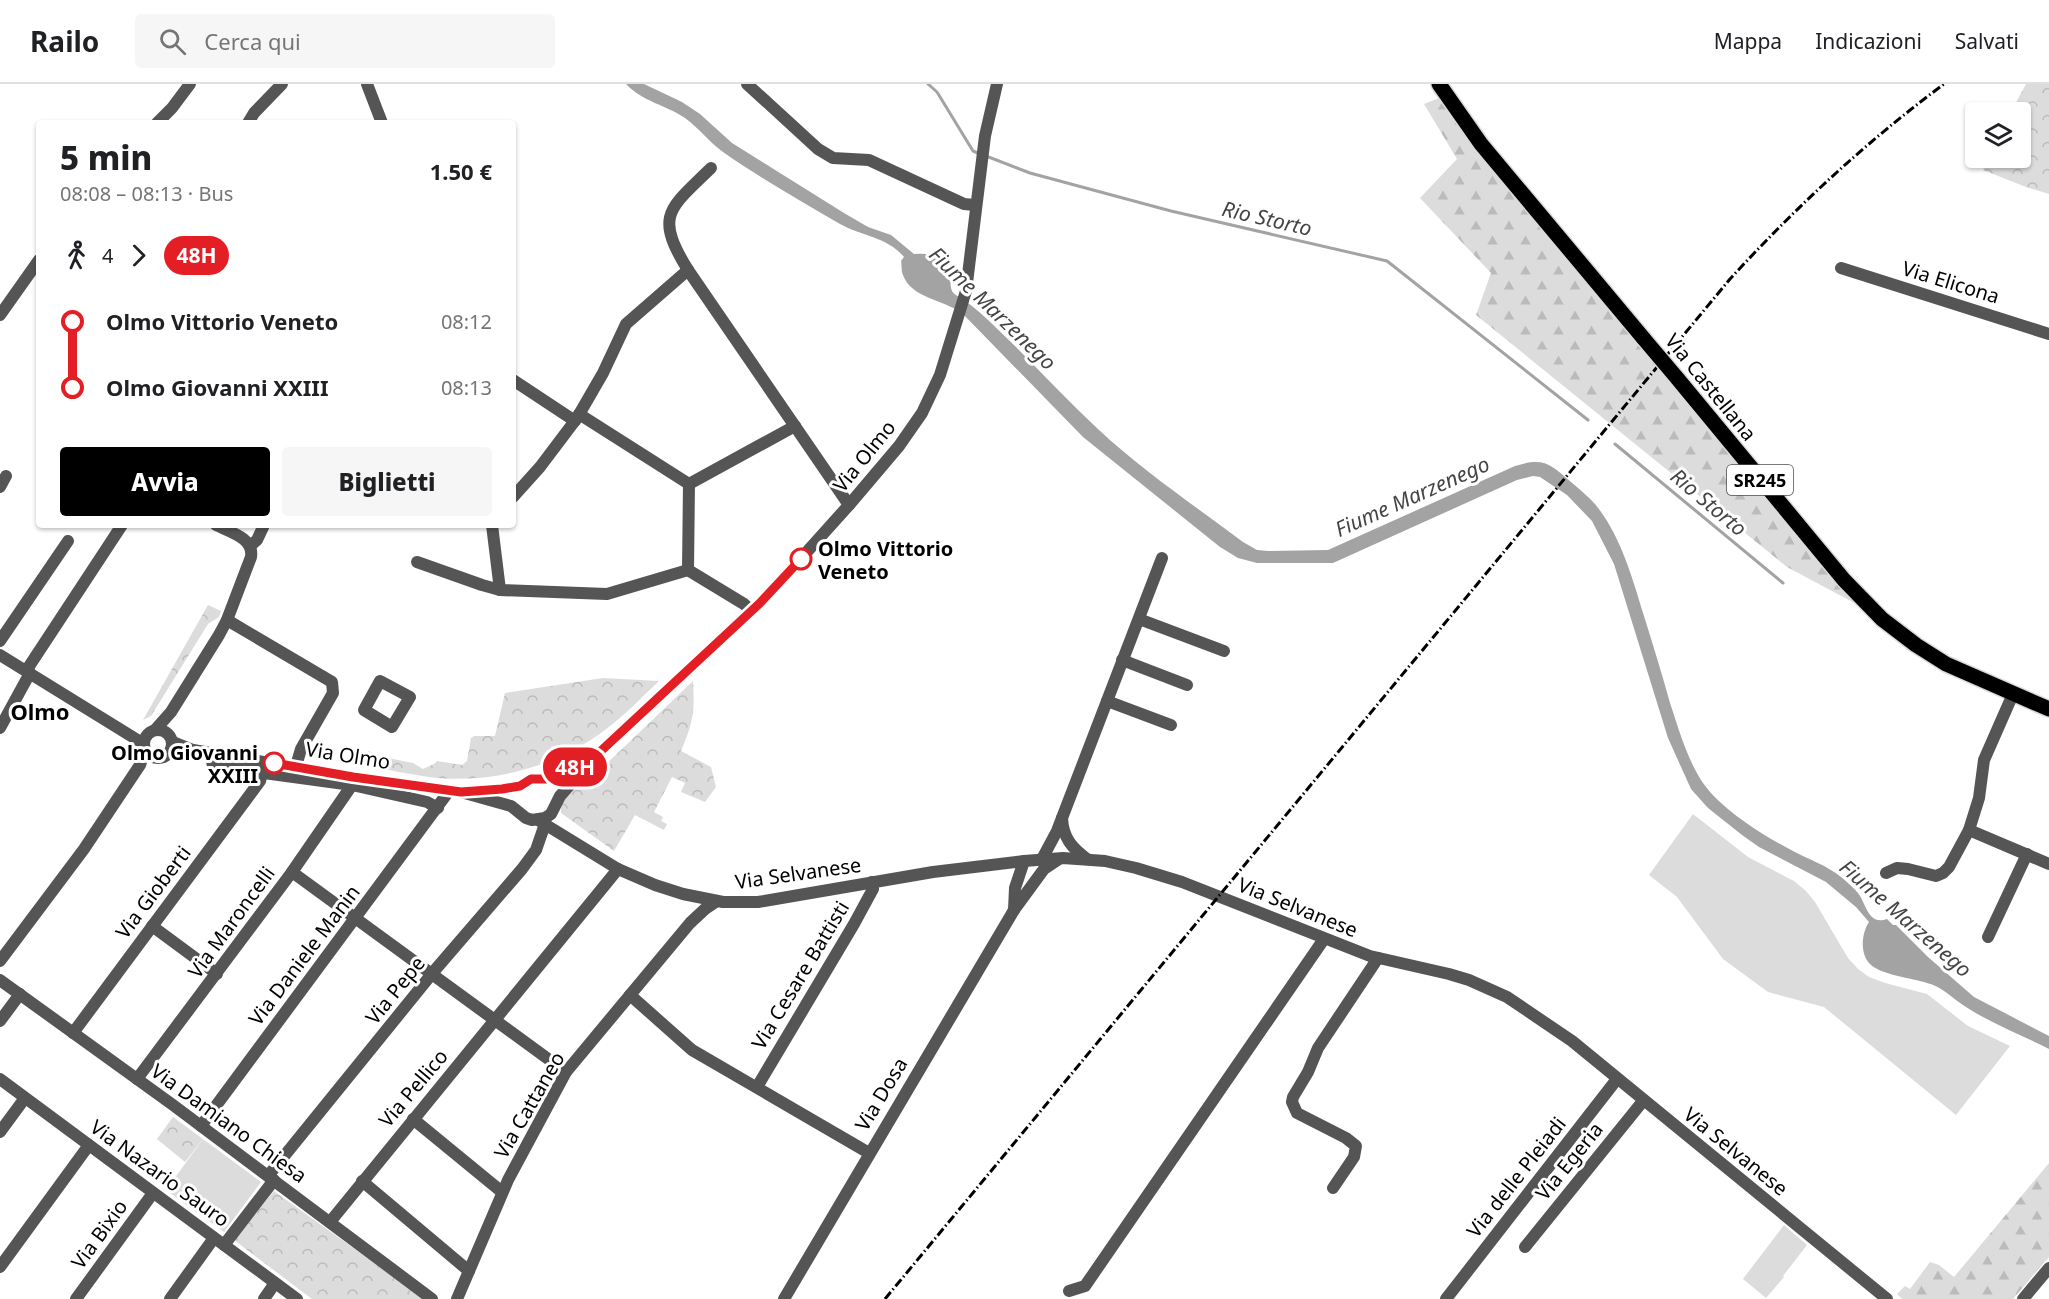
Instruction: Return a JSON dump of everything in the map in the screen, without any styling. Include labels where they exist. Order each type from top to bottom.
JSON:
[{"type":"main road","name":"Via Castellana","points":[[1439,84],[1481,144],[1844,580],[1882,619],[1946,664],[2049,709]]},
{"type":"street","points":[[160,120],[190,84]]},
{"type":"street","points":[[250,120],[282,84]]},
{"type":"street","points":[[367,84],[381,120]]},
{"type":"street","points":[[747,84],[818,149],[833,158],[869,160],[975,210]]},
{"type":"street","name":"Via Olmo","points":[[210,753],[213,766],[262,774],[455,791],[498,801],[518,809],[526,818],[542,822],[592,759],[752,611],[899,447],[922,413],[940,375],[966,291],[980,168],[997,84]]},
{"type":"street","points":[[711,168],[671,210],[668,221],[674,248],[849,505]]},
{"type":"street","points":[[0,315],[36,264]]},
{"type":"street","name":"Via Elicona","points":[[1841,268],[2049,334]]},
{"type":"street","points":[[516,494],[540,467],[577,417],[603,373],[626,324],[688,270]]},
{"type":"street","points":[[516,382],[689,484]]},
{"type":"street","points":[[689,484],[795,426]]},
{"type":"street","points":[[0,487],[6,476]]},
{"type":"street","points":[[687,570],[689,484]]},
{"type":"street","points":[[0,728],[28,672],[120,528]]},
{"type":"street","points":[[0,961],[84,849],[140,765],[148,740],[171,712],[227,620],[251,557],[250,546],[245,540],[222,528]]},
{"type":"street","points":[[250,546],[257,540],[263,528]]},
{"type":"street","points":[[492,528],[500,590]]},
{"type":"street","points":[[0,641],[68,541]]},
{"type":"street","points":[[1042,859],[1062,817],[1162,558]]},
{"type":"street","points":[[417,561],[500,590],[607,594],[687,570],[752,611]]},
{"type":"street","points":[[1138,619],[1224,651]]},
{"type":"street","points":[[227,620],[332,682],[333,693],[301,749],[296,766]]},
{"type":"street","points":[[0,655],[129,734],[148,740],[163,731],[168,748]]},
{"type":"street","points":[[1122,660],[1187,685]]},
{"type":"street","points":[[1886,873],[1897,868],[1908,868],[1936,876],[1949,867],[1969,830],[1979,798],[1984,760],[2013,694]]},
{"type":"street","points":[[1107,701],[1172,725]]},
{"type":"street","points":[[168,748],[171,712]]},
{"type":"street","points":[[148,740],[150,756],[168,748]]},
{"type":"street","name":"Via Olmo","points":[[140,765],[168,748],[192,750],[296,766],[427,802],[438,808]]},
{"type":"street","name":"Via Olmo","points":[[455,791],[520,786],[531,779],[544,780],[592,759]]},
{"type":"street","name":"Via Gioberti","points":[[73,1033],[260,781],[262,774]]},
{"type":"street","points":[[544,780],[554,788],[556,804]]},
{"type":"street","name":"Via Maroncelli","points":[[137,1079],[292,872],[352,781]]},
{"type":"street","points":[[518,809],[515,797],[520,786]]},
{"type":"street","name":"Via Daniele Manin","points":[[201,1126],[438,808],[455,791]]},
{"type":"street","name":"Via Selvanese","points":[[556,804],[560,823],[600,858]]},
{"type":"street","points":[[1062,817],[1064,836],[1069,844],[1087,859]]},
{"type":"street","name":"Via Selvanese","points":[[542,822],[618,869],[655,885],[717,901],[758,902],[872,882],[1042,859],[1087,859],[1120,863],[1182,882],[1324,939],[1378,958],[1449,974],[1479,984],[1508,998],[1572,1041],[1887,1299]]},
{"type":"street","name":"Via Pepe","points":[[170,1299],[271,1178],[432,974],[522,869],[536,850],[543,834],[542,822]]},
{"type":"street","points":[[1969,830],[2049,864]]},
{"type":"street","points":[[1988,937],[2027,854]]},
{"type":"street","name":"Via Dosa","points":[[784,1299],[1014,910],[1047,865],[1063,858]]},
{"type":"street","points":[[1024,861],[1030,876],[1030,890]]},
{"type":"street","points":[[1014,910],[1015,888],[1024,861]]},
{"type":"street","points":[[995,864],[1009,876],[1015,888]]},
{"type":"street","name":"Via Pellico","points":[[330,1222],[618,869]]},
{"type":"street","points":[[292,872],[566,1072]]},
{"type":"street","name":"Via Cesare Battisti","points":[[757,1087],[854,924],[873,889],[872,882]]},
{"type":"street","points":[[683,894],[690,905],[690,923]]},
{"type":"street","name":"Via Cattaneo","points":[[690,923],[704,899]]},
{"type":"street","name":"Via Cattaneo","points":[[457,1299],[502,1192],[566,1072],[690,923],[717,901]]},
{"type":"street","points":[[152,926],[217,974]]},
{"type":"street","points":[[1068,1291],[1085,1286],[1324,939]]},
{"type":"street","points":[[1333,1188],[1354,1157],[1356,1146],[1346,1138],[1297,1113],[1292,1102],[1318,1048],[1378,958]]},
{"type":"street","name":"Via Damiano Chiesa","points":[[0,980],[201,1126],[432,1299]]},
{"type":"street","points":[[0,1021],[20,994]]},
{"type":"street","points":[[630,995],[692,1050],[869,1153]]},
{"type":"street","name":"Via delle Pleiadi","points":[[1446,1299],[1617,1078]]},
{"type":"street","name":"Via Nazario Sauro","points":[[0,1079],[297,1299]]},
{"type":"street","points":[[0,1132],[26,1098]]},
{"type":"street","name":"Via Egeria","points":[[1525,1247],[1643,1101]]},
{"type":"street","points":[[413,1119],[502,1192]]},
{"type":"street","points":[[0,1266],[89,1145]]},
{"type":"street","points":[[362,1181],[470,1271]]},
{"type":"street","name":"Via Bixio","points":[[76,1299],[153,1193]]},
{"type":"street","points":[[2023,1299],[2047,1277]]},
{"type":"street","points":[[2030,1299],[2047,1277]]},
{"type":"street","points":[[264,1299],[275,1283]]},
{"type":"green space","points":[[2026,84],[2049,84],[2049,194],[1983,170],[1984,168],[2031,168],[2031,102],[2016,102]]},
{"type":"green space","points":[[1439,98],[1648,355],[1862,607],[1787,567],[1476,315],[1491,273],[1420,198],[1457,159],[1424,104]]},
{"type":"green space","points":[[208,605],[221,611],[219,617],[208,624],[151,716],[143,720]]},
{"type":"green space","points":[[603,678],[659,681],[605,730],[586,743],[546,762],[503,775],[459,779],[427,777],[360,765],[368,751],[383,757],[413,763],[423,769],[437,761],[462,765],[467,761],[471,738],[495,736],[505,693]]},
{"type":"green space","points":[[693,681],[692,717],[681,751],[711,767],[716,787],[705,802],[681,792],[685,783],[672,777],[654,812],[663,817],[661,821],[667,824],[664,830],[635,815],[614,851],[561,813],[561,804],[582,777],[594,767],[601,769]]},
{"type":"green space","points":[[1693,814],[1748,857],[1794,881],[1806,891],[1848,958],[1858,969],[1869,977],[1885,983],[1927,994],[1968,1026],[2010,1046],[1956,1115],[1824,1007],[1768,992],[1723,959],[1677,897],[1649,875]]},
{"type":"green space","points":[[173,1117],[203,1139],[185,1162],[157,1139]]},
{"type":"green space","points":[[203,1139],[261,1182],[224,1232],[166,1190]]},
{"type":"green space","points":[[2049,1163],[2049,1257],[2013,1299],[1902,1299],[1897,1294],[1905,1286],[1910,1289],[1930,1262],[1939,1265],[1954,1277]]},
{"type":"green space","points":[[274,1191],[424,1299],[312,1299],[234,1240]]},
{"type":"green space","points":[[1784,1225],[1807,1245],[1766,1298],[1743,1279]]},
{"type":"shaded area","name":"Fiume Marzenego","points":[[626,84],[644,84],[682,102],[700,114],[732,143],[844,213],[868,227],[891,235],[914,254],[942,258],[948,263],[952,291],[994,326],[1099,430],[1133,460],[1257,550],[1328,550],[1515,466],[1540,462],[1552,467],[1595,504],[1619,543],[1684,744],[1697,774],[1711,793],[1757,830],[1841,877],[1858,893],[1872,916],[1881,920],[1887,919],[1896,925],[1928,957],[1974,997],[2049,1036],[2049,1049],[1976,1013],[1938,987],[1875,968],[1867,960],[1863,949],[1863,938],[1869,922],[1856,907],[1826,882],[1759,847],[1742,835],[1708,808],[1691,789],[1668,738],[1614,564],[1592,521],[1567,495],[1540,477],[1533,476],[1517,480],[1333,563],[1257,563],[1238,558],[1220,547],[1083,437],[962,313],[913,289],[903,275],[901,261],[904,257],[898,250],[840,224],[766,180],[723,152],[685,118],[640,95]]},
{"type":"waterway","name":"Rio Storto","points":[[928,84],[937,92],[973,151],[980,154]]},
{"type":"waterway","name":"Rio Storto","points":[[986,156],[1030,173],[1171,211],[1387,261],[1588,420]]},
{"type":"waterway","name":"Rio Storto","points":[[1615,444],[1783,583]]},
{"type":"railway","points":[[885,1299],[1730,279],[1832,176],[1944,84]]},
{"type":"bus line","name":"48H","points":[[274,763],[461,792],[502,789],[520,786],[531,779],[550,779],[592,759],[760,603],[801,559]]},
{"type":"place","name":"Olmo Vittorio Veneto","points":[[801,559]]},
{"type":"place","name":"Olmo Giovanni XXIII","points":[[274,763]]},
{"type":"district","name":"Olmo","points":[[40,711]]}]
